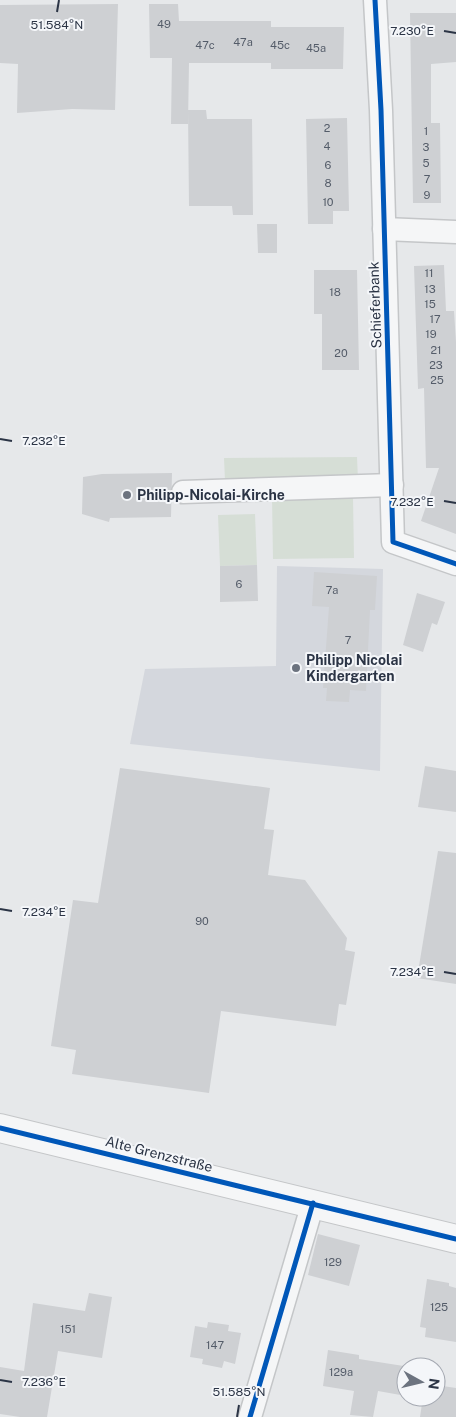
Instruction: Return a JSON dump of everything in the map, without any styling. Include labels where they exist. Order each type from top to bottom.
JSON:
[{"type":"street","name":"Schieferbank","points":[[375,0],[393,542],[456,564]]},
{"type":"street","points":[[384,229],[456,232]]},
{"type":"street","points":[[183,492],[392,485]]},
{"type":"street","name":"Alte Grenzstraße","points":[[0,1128],[456,1239]]},
{"type":"street","points":[[250,1417],[313,1203]]},
{"type":"shaded area","points":[[357,457],[358,480],[225,481],[224,458]]},
{"type":"shaded area","points":[[353,496],[354,558],[273,559],[272,497]]},
{"type":"shaded area","points":[[255,514],[257,565],[220,566],[218,515]]},
{"type":"shaded area","name":"Philipp Nicolai Kindergarten","points":[[277,566],[383,569],[380,771],[130,744],[145,669],[276,666]]},
{"type":"building","points":[[118,4],[115,110],[72,109],[17,113],[18,64],[0,63],[0,5]]},
{"type":"building","points":[[149,4],[178,4],[179,21],[271,21],[271,27],[344,27],[343,69],[271,69],[271,63],[189,63],[188,124],[171,124],[172,58],[150,58]]},
{"type":"building","points":[[410,13],[456,13],[456,62],[431,64],[431,123],[440,123],[441,203],[413,203]]},
{"type":"building","points":[[188,110],[206,110],[207,119],[252,119],[253,215],[233,215],[232,206],[189,206]]},
{"type":"building","points":[[347,118],[349,211],[333,211],[333,224],[308,224],[306,119]]},
{"type":"building","points":[[257,224],[277,224],[277,253],[258,253]]},
{"type":"building","points":[[444,265],[446,311],[454,311],[456,342],[456,534],[421,521],[439,468],[426,468],[424,388],[418,389],[414,266]]},
{"type":"building","points":[[314,270],[357,270],[359,370],[322,370],[322,314],[314,314]]},
{"type":"building","name":"Philipp-Nicolai-Kirche","points":[[172,473],[171,517],[110,518],[109,522],[82,514],[83,477],[102,474]]},
{"type":"building","points":[[257,565],[258,601],[220,602],[220,566]]},
{"type":"building","points":[[314,572],[377,576],[375,610],[370,610],[366,691],[350,690],[349,702],[326,701],[327,688],[323,688],[329,607],[312,606]]},
{"type":"building","points":[[417,593],[445,602],[437,625],[432,623],[423,652],[403,645]]},
{"type":"building","points":[[425,766],[456,771],[456,812],[418,807]]},
{"type":"building","points":[[120,768],[270,788],[264,829],[274,830],[268,875],[305,880],[347,938],[345,950],[355,952],[346,1005],[339,1004],[336,1026],[221,1011],[209,1093],[72,1074],[76,1050],[51,1046],[73,900],[98,903]]},
{"type":"building","points":[[438,851],[456,853],[456,984],[417,978]]},
{"type":"building","points":[[318,1234],[360,1245],[349,1286],[308,1275]]},
{"type":"building","points":[[427,1279],[449,1283],[449,1286],[456,1288],[456,1342],[425,1337],[426,1328],[420,1327]]},
{"type":"building","points":[[89,1293],[112,1297],[102,1358],[58,1351],[47,1417],[20,1417],[0,1414],[0,1367],[24,1371],[33,1303],[85,1311]]},
{"type":"building","points":[[208,1322],[229,1325],[228,1331],[241,1333],[235,1364],[224,1361],[222,1368],[202,1364],[203,1359],[190,1357],[195,1326],[207,1328]]},
{"type":"building","points":[[328,1350],[359,1355],[359,1359],[396,1365],[396,1394],[378,1391],[373,1417],[350,1415],[354,1391],[323,1386]]},
{"type":"building","points":[[446,1386],[456,1388],[456,1417],[420,1417],[422,1407],[446,1407]]},
{"type":"cycle path","points":[[375,0],[381,110],[393,542],[456,564]]},
{"type":"cycle path","points":[[0,1128],[456,1239]]},
{"type":"cycle path","points":[[250,1417],[313,1203]]},
{"type":"place","name":"Philipp-Nicolai-Kirche","points":[[127,495]]},
{"type":"place","name":"Philipp Nicolai Kindergarten","points":[[296,668]]}]
